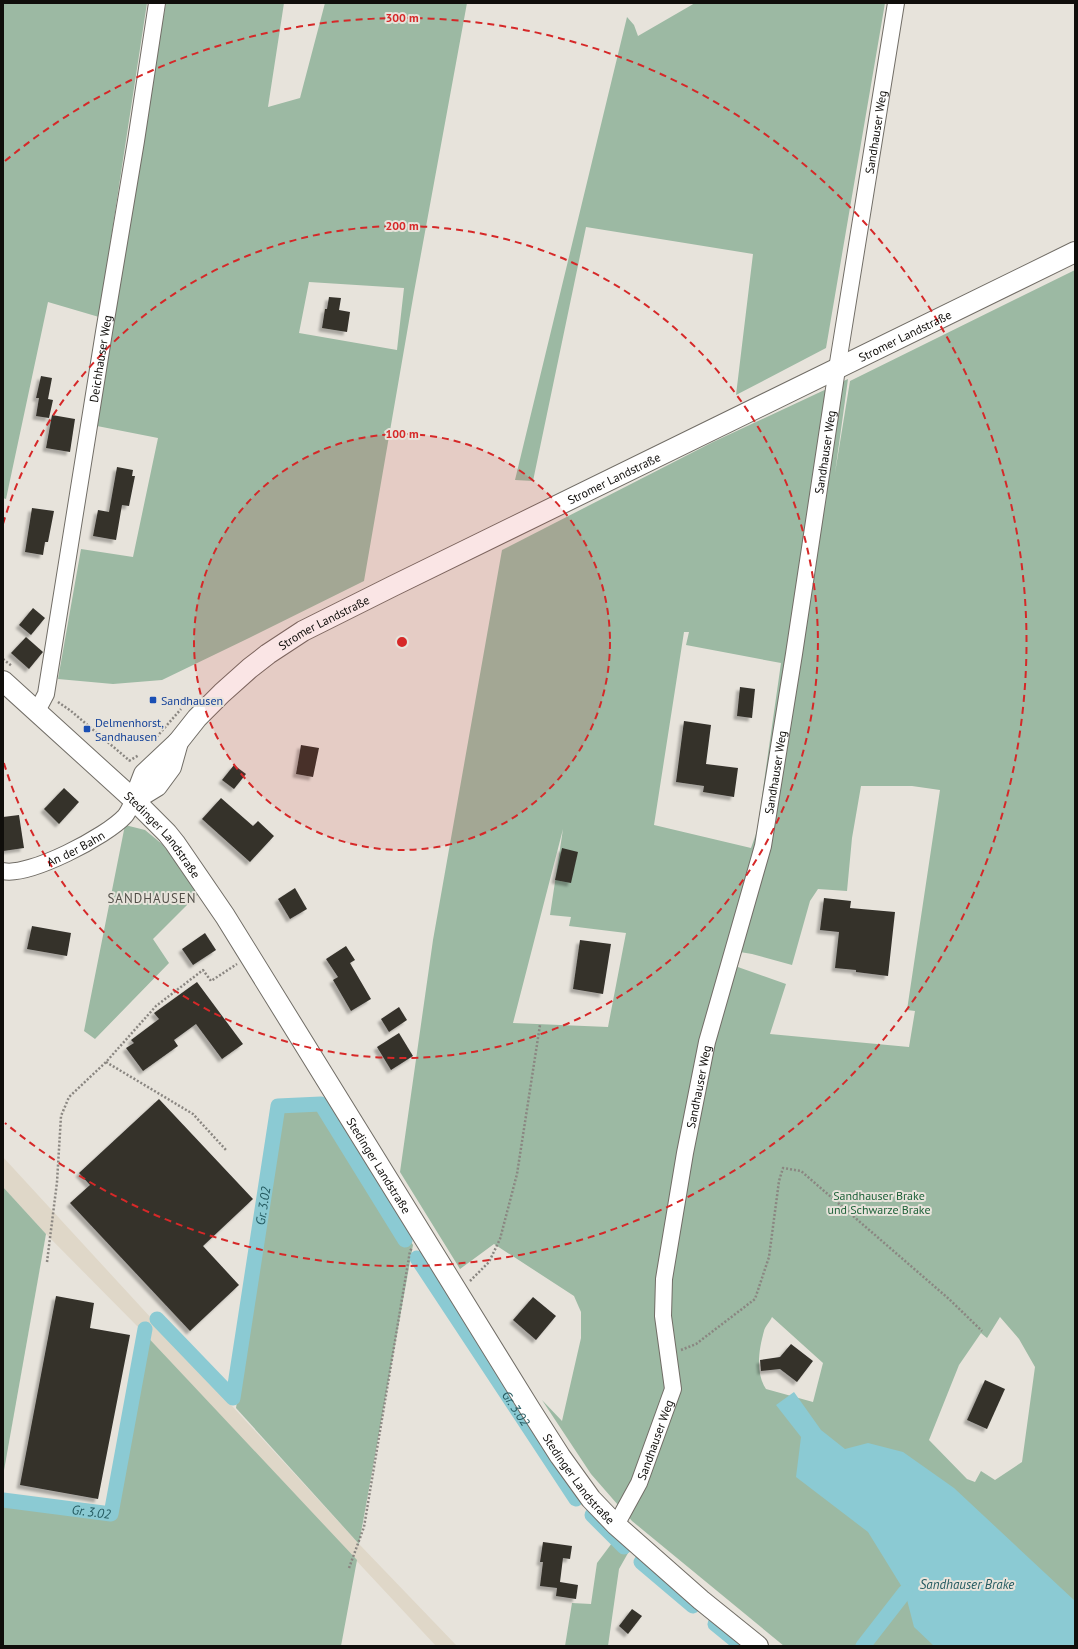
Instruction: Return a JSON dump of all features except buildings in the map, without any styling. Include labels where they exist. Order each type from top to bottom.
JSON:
[{"type":"main road","name":"Stromer Landstraße","points":[[134,800],[144,774],[178,742],[222,693],[268,654],[303,631],[1075,252]]},
{"type":"main road","name":"Stedinger Landstraße","points":[[9,675],[41,702],[175,842],[250,955],[560,1456],[591,1499],[616,1525],[701,1600],[758,1646]]},
{"type":"street","name":"Deichhauser Weg","points":[[41,702],[136,141],[157,3]]},
{"type":"street","name":"Sandhauser Weg","points":[[616,1525],[639,1483],[673,1389],[663,1316],[662,1298],[664,1280],[685,1153],[707,1042],[763,846],[794,654],[836,369],[896,3]]},
{"type":"street","name":"An der Bahn","points":[[3,871],[8,872],[25,870],[63,856],[110,827],[125,815],[134,800]]},
{"type":"path","points":[[3,659],[9,675]]},
{"type":"path","points":[[41,702],[71,711],[129,761],[141,753]]},
{"type":"path","points":[[150,745],[182,708]]},
{"type":"path","points":[[47,1262],[57,1182],[61,1116],[69,1097],[106,1062],[156,1006],[203,970],[211,982],[250,955]]},
{"type":"path","points":[[457,1290],[472,1279],[488,1262],[500,1239],[517,1174],[540,1025]]},
{"type":"path","points":[[106,1062],[193,1114],[226,1150]]},
{"type":"path","points":[[669,1356],[696,1344],[756,1299],[770,1257],[779,1181],[783,1168],[801,1171],[949,1299],[982,1331]]},
{"type":"path","points":[[349,1568],[364,1527],[410,1251],[416,1242],[423,1236]]},
{"type":"shaded area","points":[[3,1157],[359,1544],[457,1646],[436,1646],[141,1330],[46,1234],[3,1187]]},
{"type":"green space","points":[[3,3],[147,3],[99,317],[48,302],[6,499],[3,498]]},
{"type":"green space","points":[[166,3],[284,3],[268,107],[300,98],[325,3],[467,3],[414,292],[364,581],[162,680],[113,684],[58,679],[81,549],[133,557],[158,438],[92,425],[107,319]],"holes":[[[309,282],[404,288],[397,350],[299,333]]]},
{"type":"green space","points":[[695,3],[885,3],[826,348],[736,395],[753,254],[586,227],[533,481],[515,480],[627,17],[634,25],[638,36]]},
{"type":"green space","name":"Sandhauser Brake und Schwarze Brake","points":[[1075,270],[1075,1646],[784,1646],[632,1521],[591,1474],[542,1400],[562,1421],[581,1338],[581,1312],[574,1296],[494,1244],[460,1269],[400,1172],[433,940],[502,550],[713,442],[848,379],[835,473],[850,381]],"holes":[[[684,632],[689,632],[686,645],[781,663],[757,831],[751,848],[654,825]],[[861,786],[912,786],[940,790],[907,1010],[915,1011],[909,1047],[770,1034],[786,984],[735,966],[740,952],[792,965],[810,901],[818,889],[847,891],[852,838]],[[563,829],[550,915],[571,917],[569,926],[626,933],[608,1027],[513,1023]],[[772,1317],[823,1363],[813,1402],[766,1389],[760,1376],[759,1368],[762,1338]],[[1000,1317],[1019,1339],[1035,1367],[1022,1462],[995,1480],[981,1471],[975,1482],[967,1479],[929,1440],[959,1365],[981,1333],[987,1338]]]},
{"type":"green space","points":[[125,825],[145,830],[162,844],[200,892],[153,939],[169,963],[95,1039],[84,1031]]},
{"type":"green space","points":[[327,1108],[413,1245],[359,1544],[236,1408],[282,1111]]},
{"type":"green space","points":[[3,1187],[46,1234],[3,1476]]},
{"type":"green space","points":[[141,1330],[357,1560],[341,1646],[3,1646],[3,1495],[106,1508]]},
{"type":"green space","points":[[618,1535],[632,1546],[619,1569],[608,1646],[565,1646],[572,1603],[591,1604],[597,1563]]},
{"type":"water","name":"Sandhauser Brake","points":[[794,1392],[821,1430],[845,1449],[868,1443],[903,1452],[954,1488],[1075,1601],[1075,1646],[934,1646],[914,1627],[905,1592],[868,1532],[796,1477],[801,1437],[776,1405]]},
{"type":"waterway","name":"Gr. 3.02","points":[[157,1319],[233,1398],[278,1106],[321,1104],[405,1240]]},
{"type":"waterway","name":"Gr. 3.02","points":[[417,1258],[576,1499]]},
{"type":"waterway","name":"Gr. 3.02","points":[[3,1500],[111,1514],[145,1329]]},
{"type":"waterway","name":"Gr. 3.02","points":[[592,1515],[624,1547]]},
{"type":"waterway","name":"Gr. 3.02","points":[[641,1562],[693,1606]]},
{"type":"waterway","name":"Gr. 3.02","points":[[863,1646],[905,1592]]},
{"type":"waterway","name":"Gr. 3.02","points":[[715,1624],[742,1646]]},
{"type":"place","name":"Sandhausen","points":[[153,700]]},
{"type":"place","name":"Delmenhorst, Sandhausen","points":[[87,729]]},
{"type":"district","name":"SANDHAUSEN","points":[[152,898]]}]
